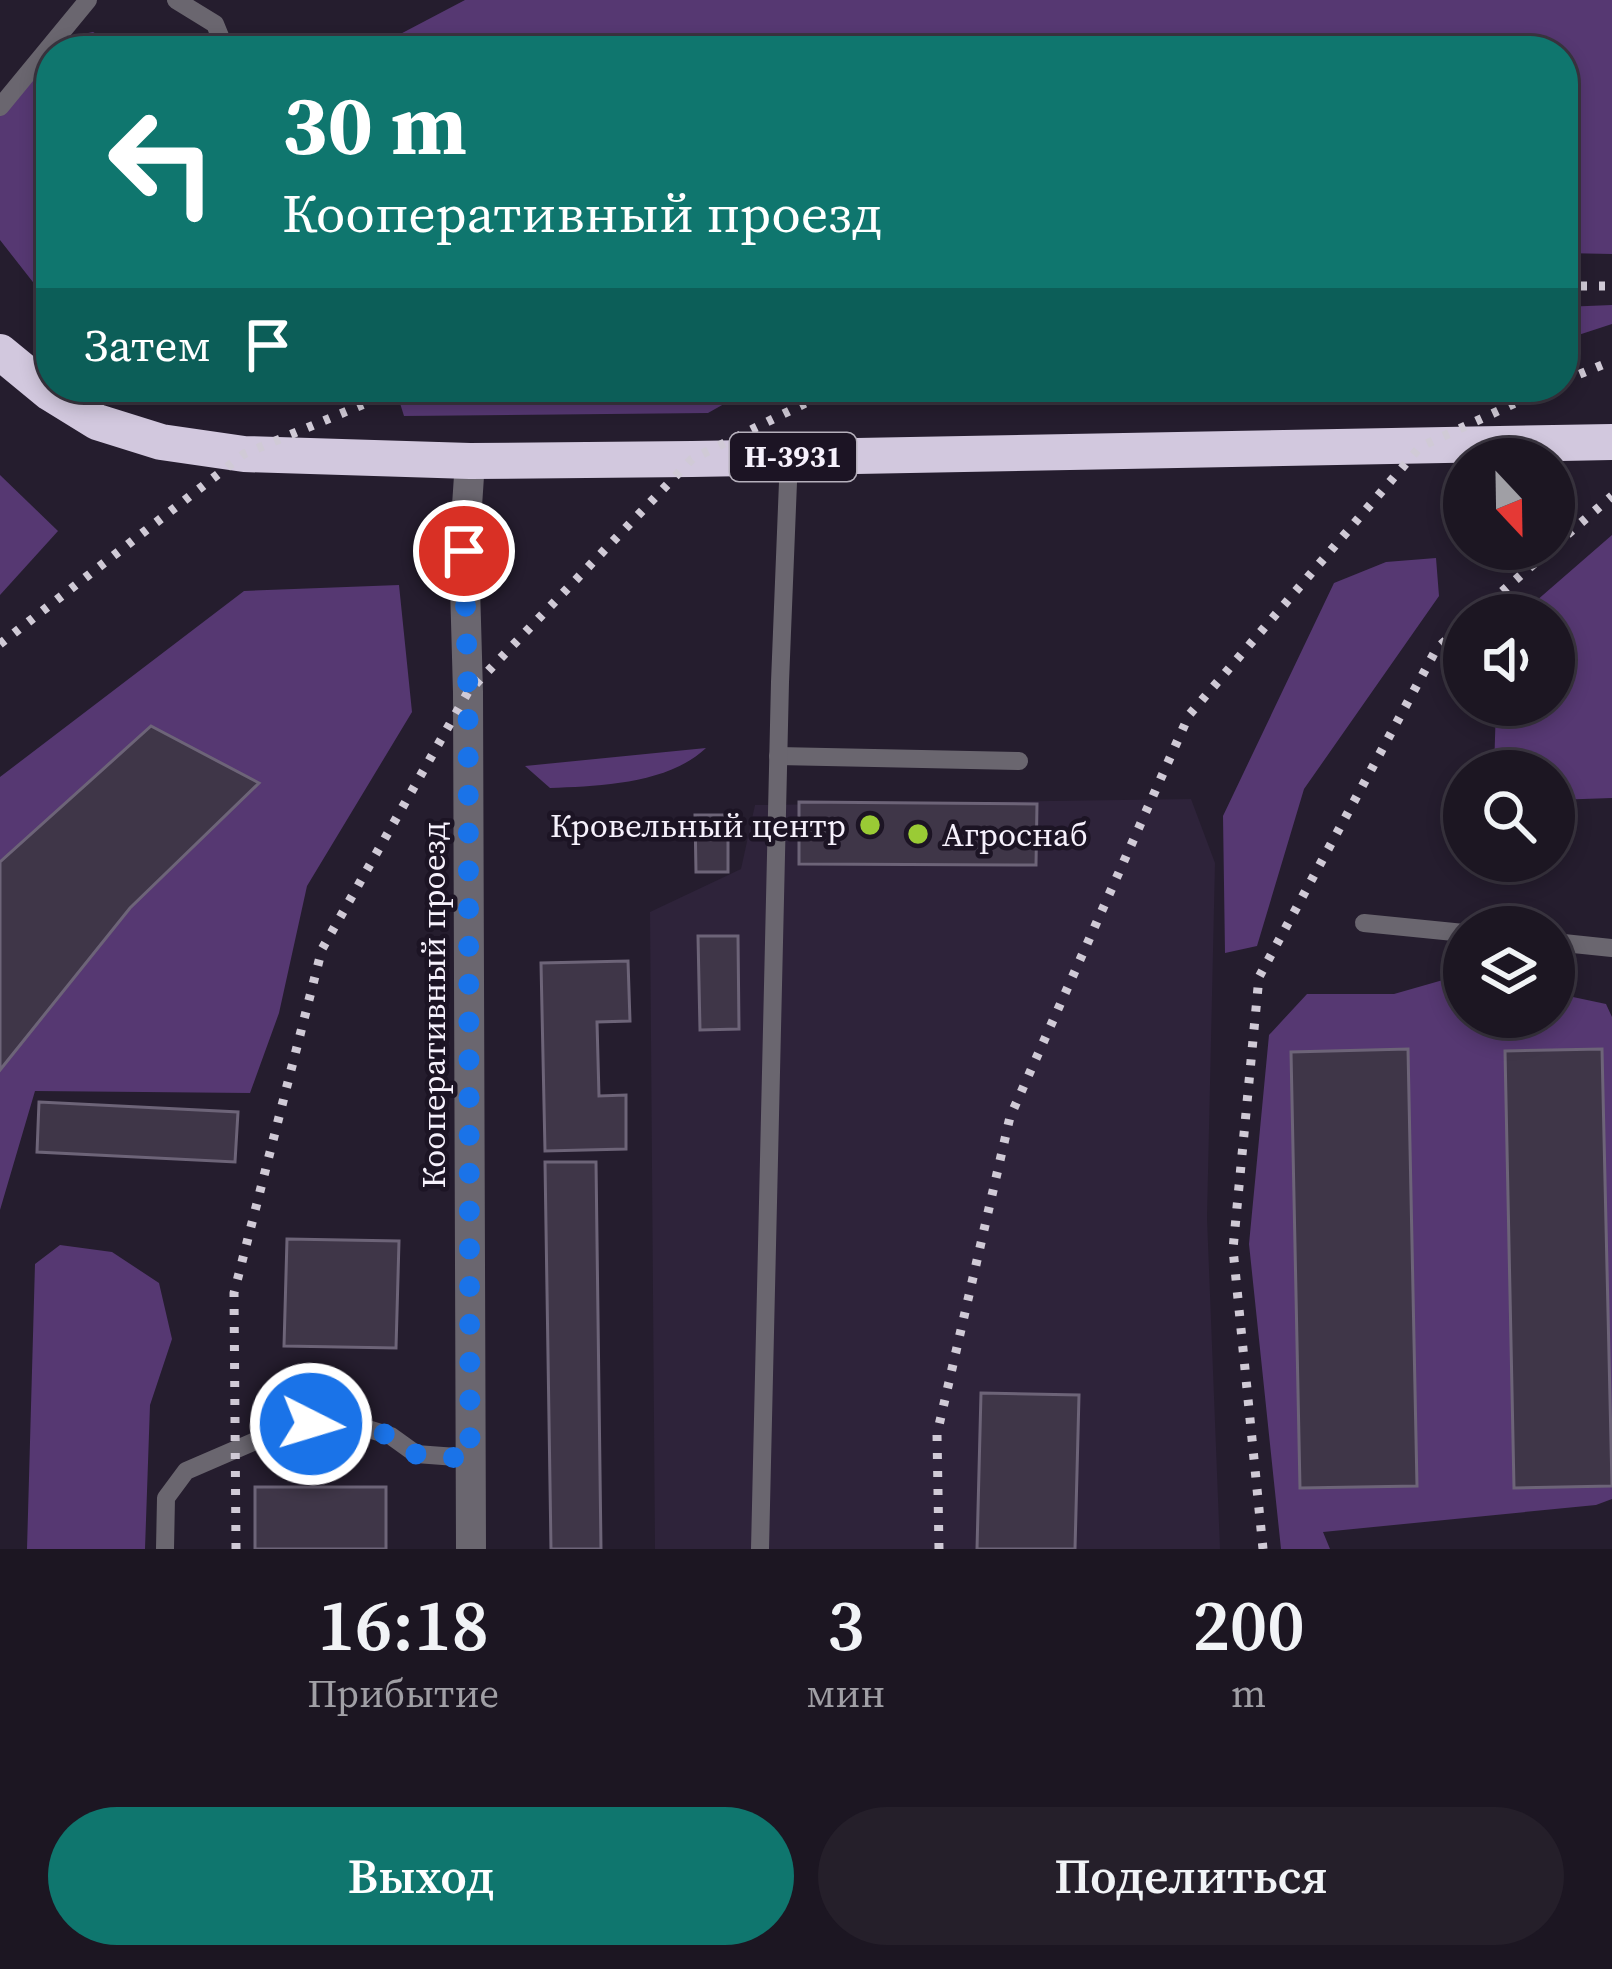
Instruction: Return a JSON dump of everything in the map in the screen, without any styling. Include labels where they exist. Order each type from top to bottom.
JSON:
[{"type":"highway","name":"Н-3931","points":[[0,352],[36,376]]},
{"type":"highway","name":"Н-3931","points":[[72,402],[97,422],[161,442],[244,454],[470,461],[1612,442]]},
{"type":"street","name":"Кооперативный проезд","points":[[470,461],[464,551],[471,1549]]},
{"type":"lane","points":[[58,36],[88,0]]},
{"type":"lane","points":[[176,0],[215,23],[220,36]]},
{"type":"lane","points":[[0,106],[36,63]]},
{"type":"lane","points":[[760,1549],[789,457]]},
{"type":"lane","points":[[778,756],[1019,761]]},
{"type":"lane","points":[[1364,923],[1443,931]]},
{"type":"lane","points":[[1575,944],[1612,948]]},
{"type":"lane","points":[[165,1549],[166,1498],[186,1471],[283,1429],[339,1420],[391,1436],[416,1454],[470,1459]]},
{"type":"shaded area","points":[[465,0],[1612,0],[1612,254],[1578,253],[1578,36],[397,36]]},
{"type":"shaded area","points":[[36,67],[36,286],[0,240],[0,112]]},
{"type":"shaded area","points":[[1612,305],[1612,324],[1578,335],[1578,306]]},
{"type":"shaded area","points":[[400,402],[727,402],[708,413],[404,416]]},
{"type":"shaded area","points":[[0,475],[58,531],[0,595]]},
{"type":"shaded area","points":[[1612,535],[1612,798],[1575,799],[1575,750],[1495,750],[1495,726],[1575,726],[1575,594],[1544,594]]},
{"type":"shaded area","points":[[1436,558],[1439,596],[1304,789],[1257,946],[1225,953],[1223,816],[1334,583],[1386,562]]},
{"type":"shaded area","points":[[399,585],[412,712],[307,886],[279,1013],[250,1093],[35,1091],[0,1210],[0,777],[244,591]]},
{"type":"shaded area","points":[[706,748],[673,769],[611,784],[550,788],[525,766]]},
{"type":"shaded area","points":[[1191,799],[1215,863],[1207,1218],[1220,1549],[655,1549],[650,912],[741,869],[755,805]]},
{"type":"shaded area","points":[[1443,980],[1443,1038],[1575,1038],[1575,997],[1606,1004],[1612,1017],[1612,1499],[1596,1505],[1323,1532],[1330,1549],[1281,1549],[1249,1244],[1269,1035],[1307,994],[1394,994]]},
{"type":"shaded area","points":[[60,1245],[112,1252],[159,1283],[172,1339],[150,1405],[145,1549],[27,1549],[35,1264]]},
{"type":"building","points":[[151,726],[259,783],[130,908],[0,1070],[0,862]]},
{"type":"building","name":"Агроснаб","points":[[799,802],[1037,804],[1036,865],[799,864]]},
{"type":"building","points":[[695,815],[728,815],[728,872],[696,872]]},
{"type":"building","points":[[698,936],[738,936],[739,1029],[700,1030]]},
{"type":"building","points":[[628,961],[630,1021],[597,1022],[599,1096],[626,1095],[626,1149],[545,1151],[541,963]]},
{"type":"building","points":[[1408,1049],[1417,1486],[1300,1488],[1291,1052]]},
{"type":"building","points":[[1602,1049],[1612,1486],[1514,1488],[1505,1051]]},
{"type":"building","points":[[39,1102],[238,1112],[235,1162],[37,1152]]},
{"type":"building","points":[[545,1162],[596,1162],[601,1549],[551,1549]]},
{"type":"building","points":[[287,1239],[399,1241],[396,1348],[284,1346]]},
{"type":"building","points":[[981,1393],[1079,1395],[1075,1549],[977,1549]]},
{"type":"building","points":[[255,1487],[386,1487],[386,1549],[255,1549]]},
{"type":"railway","points":[[1578,286],[1612,286]]},
{"type":"railway","points":[[1578,375],[1612,361]]},
{"type":"railway","points":[[0,644],[244,454],[369,402]]},
{"type":"railway","points":[[236,1549],[234,1293],[322,949],[468,692],[692,459],[808,402]]},
{"type":"railway","points":[[939,1549],[937,1434],[1010,1117],[1189,715],[1420,447],[1518,402]]},
{"type":"railway","points":[[1575,528],[1612,496]]},
{"type":"railway","points":[[1499,594],[1527,570]]},
{"type":"railway","points":[[1263,1549],[1233,1249],[1259,977],[1443,643]]},
{"type":"place","name":"Кровельный центр","points":[[870,825]]},
{"type":"place","name":"Агроснаб","points":[[918,834]]},
{"type":"route","points":[[311,1424],[339,1420],[391,1436],[416,1454],[470,1459],[464,551]]}]
